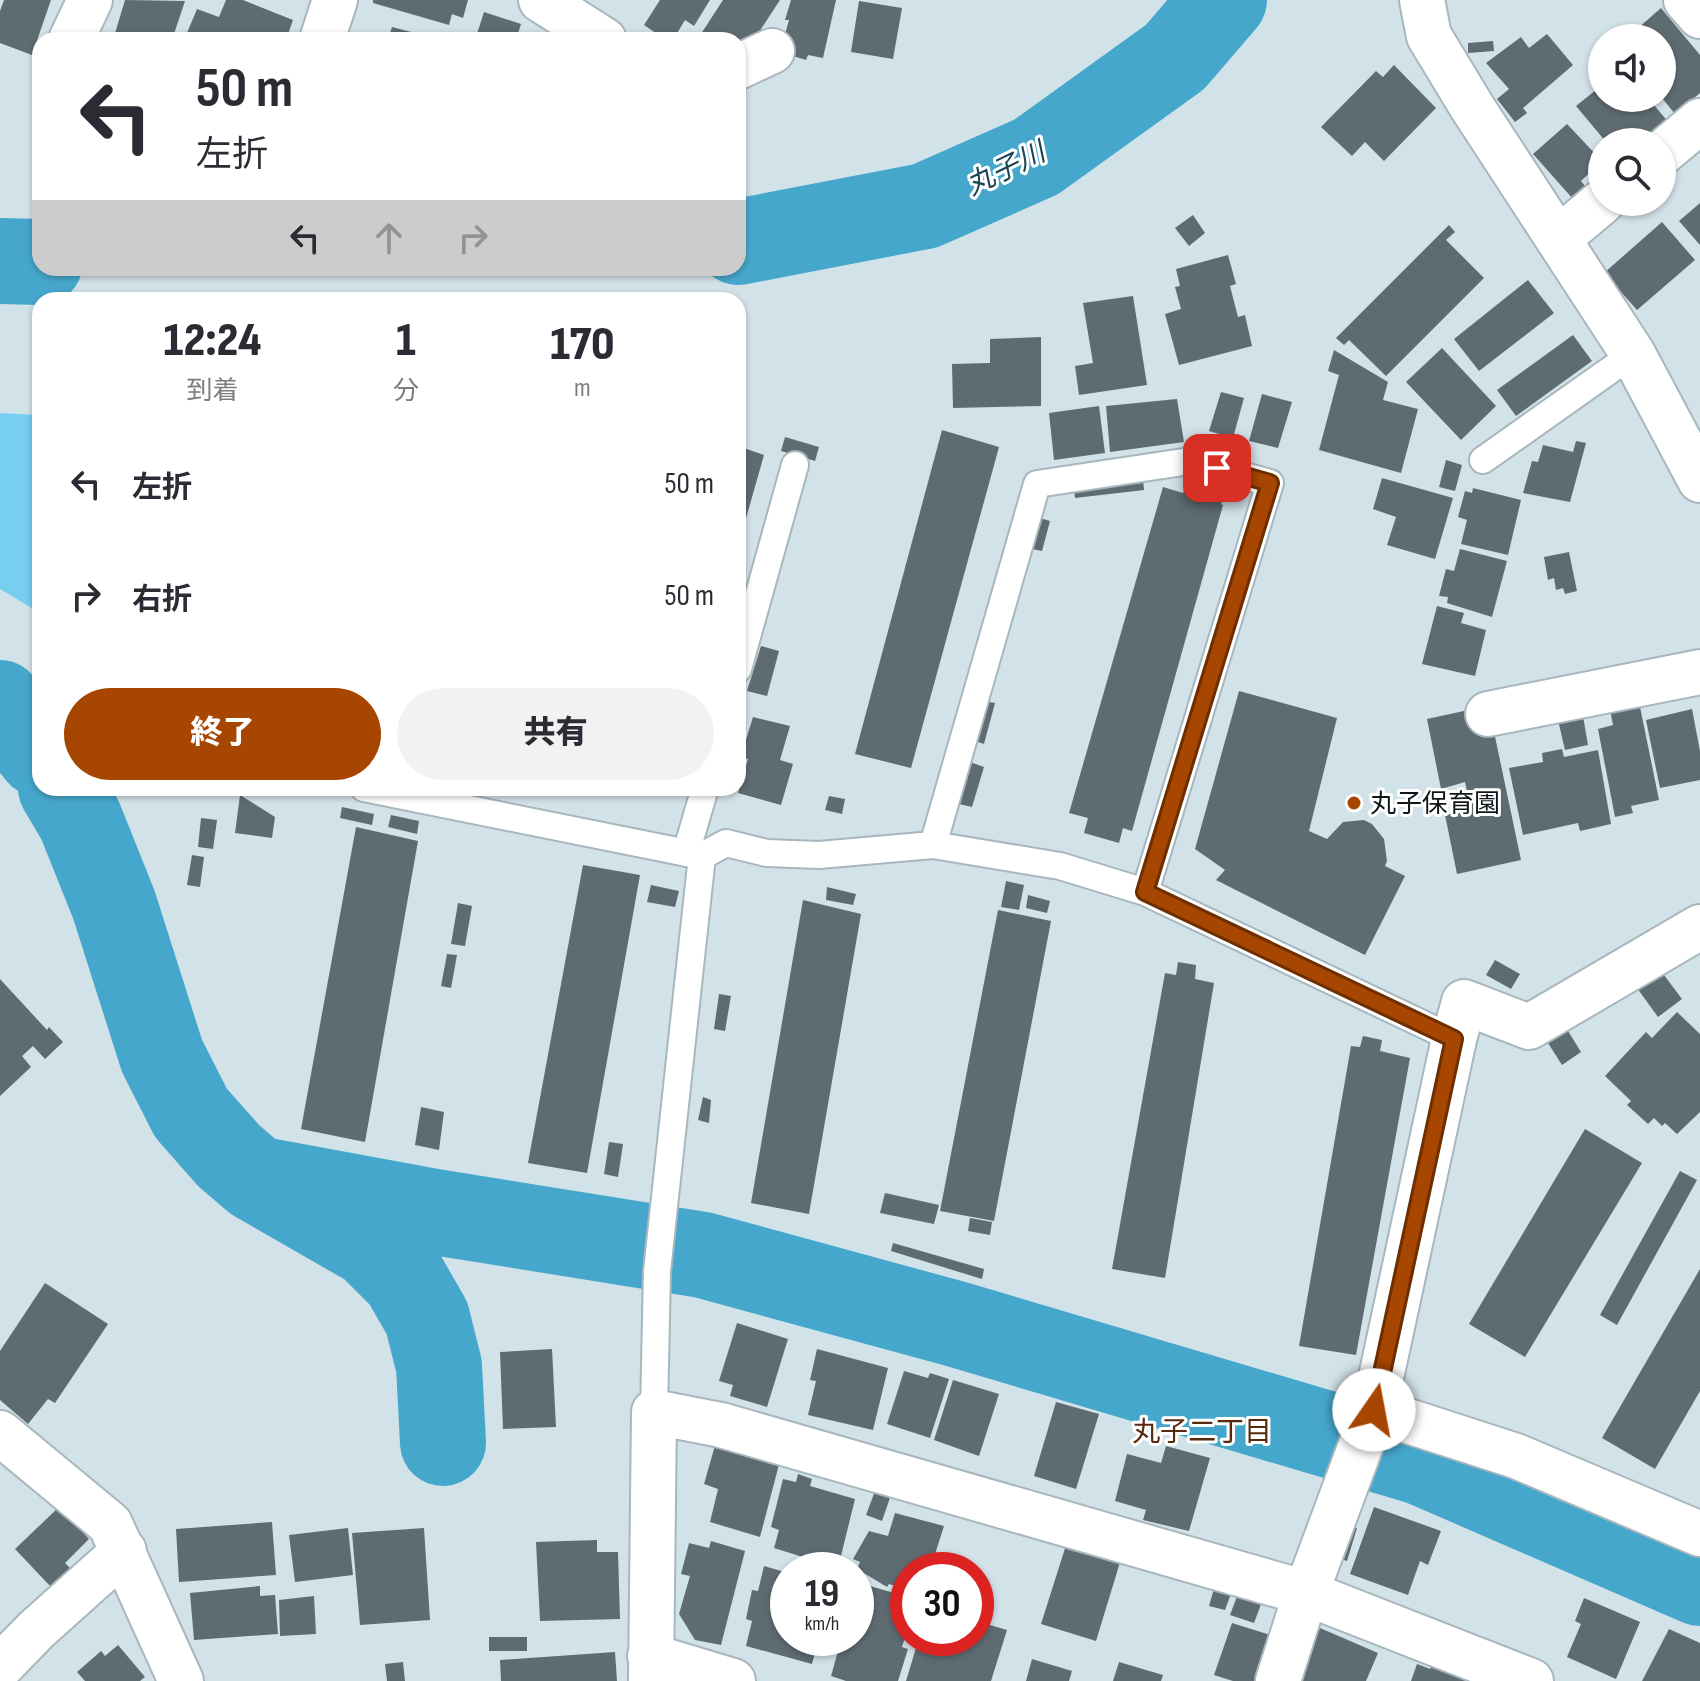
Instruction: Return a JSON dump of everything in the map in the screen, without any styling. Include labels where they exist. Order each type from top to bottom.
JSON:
[{"type":"street","points":[[75,32],[90,0]]},
{"type":"street","points":[[325,32],[335,0]]},
{"type":"street","points":[[541,0],[591,32]]},
{"type":"street","points":[[1422,0],[1429,36],[1633,354],[1689,429],[1700,480]]},
{"type":"street","points":[[1686,0],[1700,16]]},
{"type":"street","points":[[1676,141],[1700,121]]},
{"type":"street","points":[[1558,239],[1588,214]]},
{"type":"street","points":[[1488,714],[1700,672]]},
{"type":"street","points":[[1278,1681],[1306,1593],[1374,1410],[1464,1002],[1529,1027],[1700,927]]},
{"type":"street","points":[[1374,1410],[1516,1456],[1700,1534]]},
{"type":"street","points":[[733,1681],[651,1668],[654,1412],[721,1425],[1306,1593],[1531,1681]]},
{"type":"street","points":[[0,1433],[110,1524],[181,1681]]},
{"type":"street","points":[[0,1667],[36,1630],[124,1551]]},
{"type":"lane","points":[[1483,460],[1633,354]]},
{"type":"lane","points":[[933,845],[1037,484],[1190,461],[1270,483],[1145,892]]},
{"type":"lane","points":[[746,640],[795,465]]},
{"type":"lane","points":[[404,796],[694,854],[726,843],[767,853],[819,855],[933,845],[1060,866],[1145,892],[1454,1039]]},
{"type":"lane","points":[[654,1412],[657,1271],[694,854],[704,796]]},
{"type":"shaded area","points":[[0,413],[32,415],[32,608],[0,589]]},
{"type":"building","points":[[4,0],[51,0],[40,32],[32,32],[32,55],[0,43],[0,11]]},
{"type":"building","points":[[125,0],[185,1],[175,32],[115,32]]},
{"type":"building","points":[[226,0],[243,0],[293,20],[289,32],[187,32],[197,9],[219,17]]},
{"type":"building","points":[[373,0],[468,0],[463,18],[452,14],[449,25],[373,3]]},
{"type":"building","points":[[660,0],[710,0],[694,26],[685,20],[678,32],[654,32],[644,25]]},
{"type":"building","points":[[723,0],[780,0],[746,52],[746,32],[702,32]]},
{"type":"building","points":[[791,0],[836,0],[823,58],[808,55],[806,60],[780,52]]},
{"type":"building","points":[[859,1],[902,8],[893,59],[851,52]]},
{"type":"building","points":[[1661,8],[1674,24],[1643,24]]},
{"type":"building","points":[[484,12],[521,24],[518,32],[478,32]]},
{"type":"building","points":[[1676,26],[1700,55],[1700,93],[1675,114]]},
{"type":"building","points":[[392,27],[411,32],[390,32]]},
{"type":"building","points":[[1547,34],[1573,65],[1523,108],[1527,113],[1515,122],[1497,99],[1509,89],[1486,63],[1521,37],[1529,48]]},
{"type":"building","points":[[1493,41],[1494,51],[1468,53],[1468,43]]},
{"type":"building","points":[[1394,65],[1436,108],[1384,161],[1365,142],[1352,156],[1321,127],[1376,71],[1383,77]]},
{"type":"building","points":[[1588,96],[1588,112],[1660,112],[1670,124],[1666,128],[1594,128],[1576,106]]},
{"type":"building","points":[[1567,124],[1588,146],[1588,174],[1581,181],[1586,187],[1573,199],[1533,154]]},
{"type":"building","points":[[1700,203],[1700,245],[1679,221]]},
{"type":"building","points":[[1193,215],[1205,233],[1189,246],[1175,228]]},
{"type":"building","points":[[1662,222],[1695,260],[1637,310],[1604,273]]},
{"type":"building","points":[[1449,225],[1455,232],[1446,240],[1484,278],[1386,376],[1349,340],[1344,345],[1336,338]]},
{"type":"building","points":[[1228,255],[1236,284],[1230,286],[1238,317],[1245,315],[1252,346],[1179,365],[1165,314],[1181,309],[1175,287],[1180,286],[1176,269]]},
{"type":"building","points":[[1528,280],[1554,313],[1479,371],[1454,339]]},
{"type":"building","points":[[1133,296],[1147,385],[1079,395],[1075,366],[1093,363],[1083,303]]},
{"type":"building","points":[[1573,335],[1592,361],[1516,416],[1497,390]]},
{"type":"building","points":[[1041,337],[1041,406],[953,408],[952,364],[990,363],[990,339]]},
{"type":"building","points":[[1442,348],[1496,406],[1461,440],[1406,382]]},
{"type":"building","points":[[1334,350],[1388,382],[1383,400],[1418,409],[1401,473],[1319,450],[1339,375],[1328,371]]},
{"type":"building","points":[[1221,392],[1244,398],[1233,438],[1209,431]]},
{"type":"building","points":[[1262,394],[1292,402],[1278,448],[1249,441]]},
{"type":"building","points":[[1177,399],[1184,442],[1110,452],[1106,406]]},
{"type":"building","points":[[1099,406],[1105,453],[1054,460],[1049,413]]},
{"type":"building","points":[[942,430],[999,447],[911,768],[855,754]]},
{"type":"building","points":[[785,437],[819,447],[815,461],[781,451]]},
{"type":"building","points":[[1576,441],[1586,443],[1570,502],[1523,493],[1532,461],[1538,462],[1543,445],[1573,452]]},
{"type":"building","points":[[746,449],[764,455],[746,518]]},
{"type":"building","points":[[1446,460],[1462,465],[1455,491],[1439,487]]},
{"type":"building","points":[[1382,478],[1453,498],[1435,559],[1387,545],[1396,517],[1373,509]]},
{"type":"building","points":[[1143,479],[1144,490],[1075,498],[1074,489]]},
{"type":"building","points":[[1187,480],[1226,492],[1132,831],[1123,828],[1119,843],[1084,833],[1088,818],[1069,813],[1163,487],[1183,493]]},
{"type":"building","points":[[1473,488],[1521,500],[1508,555],[1461,544],[1467,520],[1458,517],[1465,491],[1472,493]]},
{"type":"building","points":[[1030,515],[1050,521],[1042,551],[1022,547]]},
{"type":"building","points":[[1460,549],[1507,561],[1492,617],[1447,603],[1448,597],[1439,596],[1446,569],[1454,571]]},
{"type":"building","points":[[1569,552],[1577,591],[1565,594],[1563,588],[1556,590],[1554,578],[1548,580],[1544,557]]},
{"type":"building","points":[[1437,606],[1464,613],[1461,623],[1486,630],[1475,676],[1422,664]]},
{"type":"building","points":[[761,646],[779,651],[767,696],[747,691]]},
{"type":"building","points":[[1239,691],[1337,718],[1309,831],[1327,839],[1343,822],[1364,820],[1372,824],[1384,839],[1385,866],[1405,876],[1365,955],[1216,880],[1225,870],[1195,849]]},
{"type":"building","points":[[1638,697],[1659,800],[1631,806],[1633,813],[1615,817],[1598,729],[1613,725],[1609,704]]},
{"type":"building","points":[[983,701],[995,703],[984,744],[972,740]]},
{"type":"building","points":[[1473,709],[1493,727],[1521,860],[1457,874],[1445,815],[1471,810],[1465,782],[1441,789],[1427,719]]},
{"type":"building","points":[[1692,709],[1700,751],[1700,780],[1660,788],[1646,720]]},
{"type":"building","points":[[1583,716],[1588,745],[1565,750],[1558,720]]},
{"type":"building","points":[[753,717],[790,726],[780,760],[793,764],[781,805],[746,795],[746,740]]},
{"type":"building","points":[[1562,749],[1564,757],[1598,750],[1611,824],[1580,831],[1578,823],[1523,835],[1509,768],[1543,762],[1542,753]]},
{"type":"building","points":[[970,762],[984,767],[972,807],[959,804]]},
{"type":"building","points":[[240,796],[275,817],[272,838],[235,833]]},
{"type":"building","points":[[829,796],[845,799],[842,814],[825,810]]},
{"type":"building","points":[[342,807],[374,814],[372,825],[340,818]]},
{"type":"building","points":[[391,815],[419,821],[417,834],[388,827]]},
{"type":"building","points":[[201,818],[217,820],[213,849],[198,847]]},
{"type":"building","points":[[356,827],[418,841],[365,1142],[301,1129]]},
{"type":"building","points":[[192,855],[204,857],[200,887],[187,885]]},
{"type":"building","points":[[583,865],[640,875],[587,1173],[528,1163]]},
{"type":"building","points":[[1006,881],[1024,885],[1019,910],[1001,907]]},
{"type":"building","points":[[651,885],[679,891],[675,907],[647,902]]},
{"type":"building","points":[[827,887],[856,894],[853,905],[826,900]]},
{"type":"building","points":[[1028,895],[1050,901],[1047,913],[1026,908]]},
{"type":"building","points":[[803,900],[861,914],[809,1214],[751,1203]]},
{"type":"building","points":[[458,903],[472,906],[465,946],[451,944]]},
{"type":"building","points":[[998,910],[1051,921],[994,1221],[940,1211]]},
{"type":"building","points":[[447,954],[457,955],[451,988],[441,986]]},
{"type":"building","points":[[1495,960],[1520,974],[1511,989],[1486,975]]},
{"type":"building","points":[[1178,962],[1196,965],[1195,979],[1214,983],[1165,1278],[1112,1269],[1165,973],[1176,975]]},
{"type":"building","points":[[1661,971],[1682,999],[1658,1017],[1637,988]]},
{"type":"building","points":[[0,979],[47,1030],[49,1027],[63,1042],[45,1059],[33,1046],[22,1056],[31,1067],[0,1096]]},
{"type":"building","points":[[719,994],[731,996],[725,1031],[714,1029]]},
{"type":"building","points":[[1677,1012],[1700,1034],[1700,1112],[1677,1134],[1654,1118],[1648,1124],[1627,1105],[1631,1101],[1605,1076],[1646,1032],[1652,1038]]},
{"type":"building","points":[[1568,1031],[1581,1052],[1562,1065],[1548,1043]]},
{"type":"building","points":[[1363,1036],[1382,1040],[1380,1051],[1410,1058],[1356,1355],[1299,1346],[1351,1046],[1360,1047]]},
{"type":"building","points":[[703,1097],[711,1100],[709,1123],[698,1120]]},
{"type":"building","points":[[421,1107],[444,1112],[439,1150],[415,1145]]},
{"type":"building","points":[[1585,1129],[1642,1163],[1525,1357],[1469,1324]]},
{"type":"building","points":[[609,1142],[623,1144],[618,1177],[604,1174]]},
{"type":"building","points":[[1680,1171],[1697,1180],[1617,1325],[1600,1315]]},
{"type":"building","points":[[885,1193],[939,1205],[934,1224],[880,1213]]},
{"type":"building","points":[[970,1218],[992,1222],[990,1235],[968,1231]]},
{"type":"building","points":[[893,1243],[984,1269],[982,1279],[891,1251]]},
{"type":"building","points":[[1700,1269],[1700,1391],[1655,1469],[1602,1438]]},
{"type":"building","points":[[45,1283],[108,1324],[55,1403],[48,1399],[28,1424],[0,1400],[0,1351]]},
{"type":"building","points":[[737,1323],[788,1339],[767,1407],[730,1396],[733,1385],[719,1381]]},
{"type":"building","points":[[552,1349],[556,1427],[503,1429],[500,1352]]},
{"type":"building","points":[[817,1349],[888,1368],[873,1430],[808,1415],[816,1381],[810,1380]]},
{"type":"building","points":[[904,1371],[928,1378],[930,1373],[949,1379],[930,1438],[887,1424]]},
{"type":"building","points":[[953,1380],[999,1394],[979,1456],[934,1440]]},
{"type":"building","points":[[1056,1402],[1099,1414],[1076,1489],[1034,1476]]},
{"type":"building","points":[[716,1442],[782,1453],[760,1537],[710,1522],[718,1489],[704,1484]]},
{"type":"building","points":[[1166,1446],[1210,1458],[1189,1531],[1143,1520],[1146,1510],[1115,1501],[1127,1454],[1161,1463]]},
{"type":"building","points":[[798,1474],[812,1479],[810,1486],[855,1499],[842,1552],[787,1552],[774,1548],[779,1530],[771,1527],[783,1479],[796,1482]]},
{"type":"building","points":[[878,1483],[893,1489],[882,1521],[866,1515]]},
{"type":"building","points":[[59,1507],[89,1539],[65,1563],[70,1568],[51,1587],[15,1549]]},
{"type":"building","points":[[1374,1507],[1441,1531],[1428,1565],[1420,1561],[1408,1595],[1350,1574]]},
{"type":"building","points":[[895,1513],[944,1526],[936,1552],[890,1552],[890,1584],[887,1587],[874,1579],[874,1552],[857,1552],[869,1531],[888,1536]]},
{"type":"building","points":[[272,1522],[276,1575],[179,1582],[176,1529]]},
{"type":"building","points":[[1347,1524],[1357,1528],[1347,1561],[1337,1558]]},
{"type":"building","points":[[348,1528],[353,1575],[295,1582],[289,1535]]},
{"type":"building","points":[[424,1528],[430,1620],[360,1625],[352,1533]]},
{"type":"building","points":[[597,1540],[597,1552],[618,1552],[620,1619],[540,1621],[536,1542]]},
{"type":"building","points":[[711,1541],[745,1551],[721,1645],[695,1640],[679,1614],[690,1576],[681,1574],[689,1543],[709,1548]]},
{"type":"building","points":[[1067,1542],[1121,1559],[1096,1641],[1041,1624]]},
{"type":"building","points":[[764,1566],[770,1568],[770,1653],[746,1646],[752,1621],[746,1619],[752,1590],[758,1591]]},
{"type":"building","points":[[1215,1585],[1232,1591],[1225,1610],[1209,1606]]},
{"type":"building","points":[[260,1586],[260,1596],[275,1595],[278,1634],[194,1640],[190,1593]]},
{"type":"building","points":[[874,1587],[890,1592],[890,1656],[906,1656],[898,1681],[846,1681],[831,1676],[837,1656],[874,1656]]},
{"type":"building","points":[[1239,1591],[1263,1599],[1254,1623],[1230,1615]]},
{"type":"building","points":[[314,1596],[316,1634],[280,1636],[279,1600]]},
{"type":"building","points":[[1584,1598],[1640,1622],[1616,1679],[1567,1657],[1581,1624],[1575,1621]]},
{"type":"building","points":[[1232,1623],[1277,1637],[1261,1681],[1233,1681],[1214,1675]]},
{"type":"building","points":[[994,1626],[1007,1630],[991,1681],[906,1681],[914,1656],[994,1656]]},
{"type":"building","points":[[1320,1628],[1378,1653],[1366,1681],[1298,1681]]},
{"type":"building","points":[[1669,1629],[1700,1643],[1700,1681],[1642,1681]]},
{"type":"building","points":[[489,1637],[527,1637],[527,1651],[489,1651]]},
{"type":"building","points":[[118,1645],[145,1677],[140,1681],[85,1681],[77,1672],[101,1651],[105,1656]]},
{"type":"building","points":[[615,1652],[617,1681],[501,1681],[500,1660]]},
{"type":"building","points":[[783,1656],[814,1656],[812,1664]]},
{"type":"building","points":[[1032,1659],[1072,1671],[1069,1681],[1026,1681]]},
{"type":"building","points":[[403,1662],[405,1681],[387,1681],[385,1664]]},
{"type":"building","points":[[1119,1662],[1163,1675],[1161,1681],[1113,1681]]},
{"type":"building","points":[[1417,1664],[1430,1669],[1432,1665],[1467,1678],[1466,1681],[1411,1681]]},
{"type":"waterway","name":"丸子川","points":[[746,240],[925,206],[1036,157],[1175,57],[1224,0]]},
{"type":"waterway","name":"丸子川","points":[[0,261],[32,262]]},
{"type":"waterway","points":[[0,703],[32,744]]},
{"type":"waterway","points":[[66,796],[80,820],[114,905],[162,1056],[191,1113],[229,1156],[256,1179],[371,1245],[404,1278],[427,1318],[439,1366],[443,1443]]},
{"type":"waterway","points":[[256,1179],[435,1212],[703,1255],[956,1324],[1421,1462],[1700,1583]]},
{"type":"place","name":"丸子保育園","points":[[1354,803]]},
{"type":"district","name":"丸子二丁目","points":[[1202,1431]]},
{"type":"route","points":[[1217,468],[1270,483],[1145,892],[1454,1039],[1374,1410]]}]
